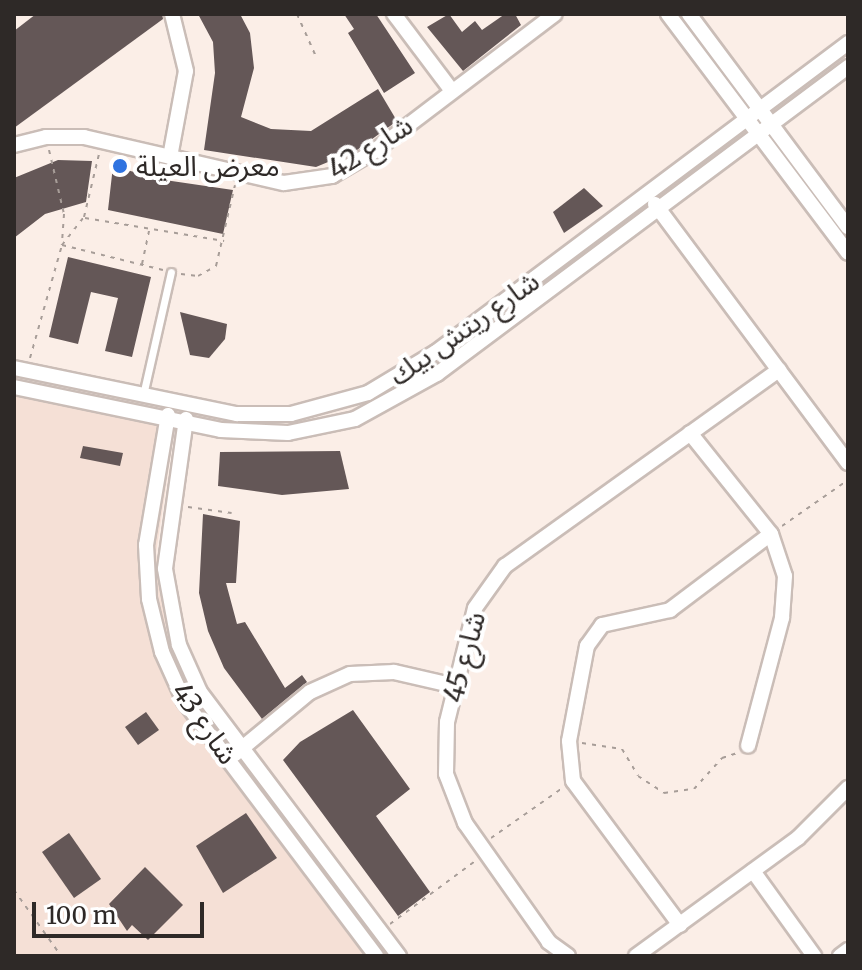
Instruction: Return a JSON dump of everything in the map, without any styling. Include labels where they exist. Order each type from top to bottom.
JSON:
[{"type":"street","points":[[170,157],[186,71],[172,14]]},
{"type":"street","points":[[394,14],[452,91]]},
{"type":"street","name":"شارع 42","points":[[14,145],[46,137],[102,142],[284,183],[332,176],[452,91],[537,19],[555,14]]},
{"type":"street","points":[[668,14],[848,253]]},
{"type":"street","points":[[689,14],[848,227]]},
{"type":"street","name":"شارع ريتش بيك","points":[[20,370],[188,406],[291,414],[368,393],[436,352],[848,43]]},
{"type":"street","name":"شارع ريتش بيك","points":[[14,387],[184,425],[288,433],[387,405],[659,209],[848,67]]},
{"type":"street","points":[[648,194],[848,463]]},
{"type":"street","name":"شارع 45","points":[[568,956],[549,942],[483,850],[446,774],[455,686],[475,608],[505,566],[779,370]]},
{"type":"street","name":"شارع 43","points":[[171,403],[149,518],[149,599],[172,677],[376,956]]},
{"type":"street","name":"شارع 43","points":[[188,406],[171,505],[165,569],[175,633],[200,692],[399,956]]},
{"type":"street","points":[[690,433],[771,534],[785,597],[748,746]]},
{"type":"street","points":[[680,925],[573,781],[569,741],[592,634],[602,625],[670,610],[771,534]]},
{"type":"street","points":[[229,758],[310,692],[350,674],[394,672],[455,686]]},
{"type":"street","points":[[636,956],[816,823],[848,788]]},
{"type":"street","points":[[753,871],[814,956]]},
{"type":"street","points":[[840,956],[848,950]]},
{"type":"lane","points":[[143,395],[171,272]]},
{"type":"path","points":[[297,14],[317,59]]},
{"type":"path","points":[[20,370],[62,245],[64,214],[46,137]]},
{"type":"path","points":[[62,245],[84,217],[102,142]]},
{"type":"path","points":[[62,245],[171,272],[208,273],[224,241],[238,172]]},
{"type":"path","points":[[84,217],[224,241]]},
{"type":"path","points":[[142,265],[150,226]]},
{"type":"path","points":[[771,534],[848,480]]},
{"type":"path","points":[[171,505],[232,513]]},
{"type":"path","points":[[569,741],[622,749],[638,776],[664,793],[694,789],[722,758],[748,746]]},
{"type":"path","points":[[380,932],[573,781]]},
{"type":"path","points":[[14,890],[61,956]]},
{"type":"shaded area","points":[[14,378],[177,413],[156,553],[173,654],[205,715],[387,956],[14,956]]},
{"type":"building","points":[[36,14],[162,14],[163,19],[14,128],[14,31]]},
{"type":"building","points":[[198,14],[240,14],[250,33],[254,68],[241,117],[271,129],[311,131],[378,89],[397,121],[357,150],[316,167],[204,150],[215,73],[213,42]]},
{"type":"building","points":[[344,14],[376,14],[415,73],[384,93],[348,33],[354,29]]},
{"type":"building","points":[[449,14],[462,32],[475,21],[482,30],[505,14],[515,14],[521,25],[463,71],[427,27]]},
{"type":"building","points":[[58,160],[92,161],[86,202],[45,214],[14,238],[14,178]]},
{"type":"building","points":[[149,162],[158,179],[233,190],[223,234],[108,210],[113,166],[141,174]]},
{"type":"building","points":[[584,188],[603,206],[564,233],[553,212]]},
{"type":"building","points":[[68,257],[151,277],[132,357],[105,351],[118,298],[91,292],[78,344],[49,337]]},
{"type":"building","points":[[180,312],[227,324],[225,339],[209,358],[190,355]]},
{"type":"building","points":[[83,446],[123,453],[120,466],[80,458]]},
{"type":"building","points":[[340,451],[349,489],[282,495],[218,486],[220,452]]},
{"type":"building","points":[[203,514],[240,521],[236,583],[226,583],[237,624],[245,622],[285,688],[302,675],[307,682],[262,719],[224,668],[208,631],[199,593]]},
{"type":"building","points":[[353,710],[410,789],[376,816],[430,892],[398,916],[283,760],[300,742]]},
{"type":"building","points":[[146,712],[159,730],[138,745],[125,727]]},
{"type":"building","points":[[246,813],[277,858],[223,893],[196,846]]},
{"type":"building","points":[[69,833],[101,879],[74,898],[42,852]]},
{"type":"building","points":[[145,867],[183,905],[148,940],[132,925],[127,931],[109,904]]},
{"type":"place","name":"معرض العيلة","points":[[120,166]]}]
